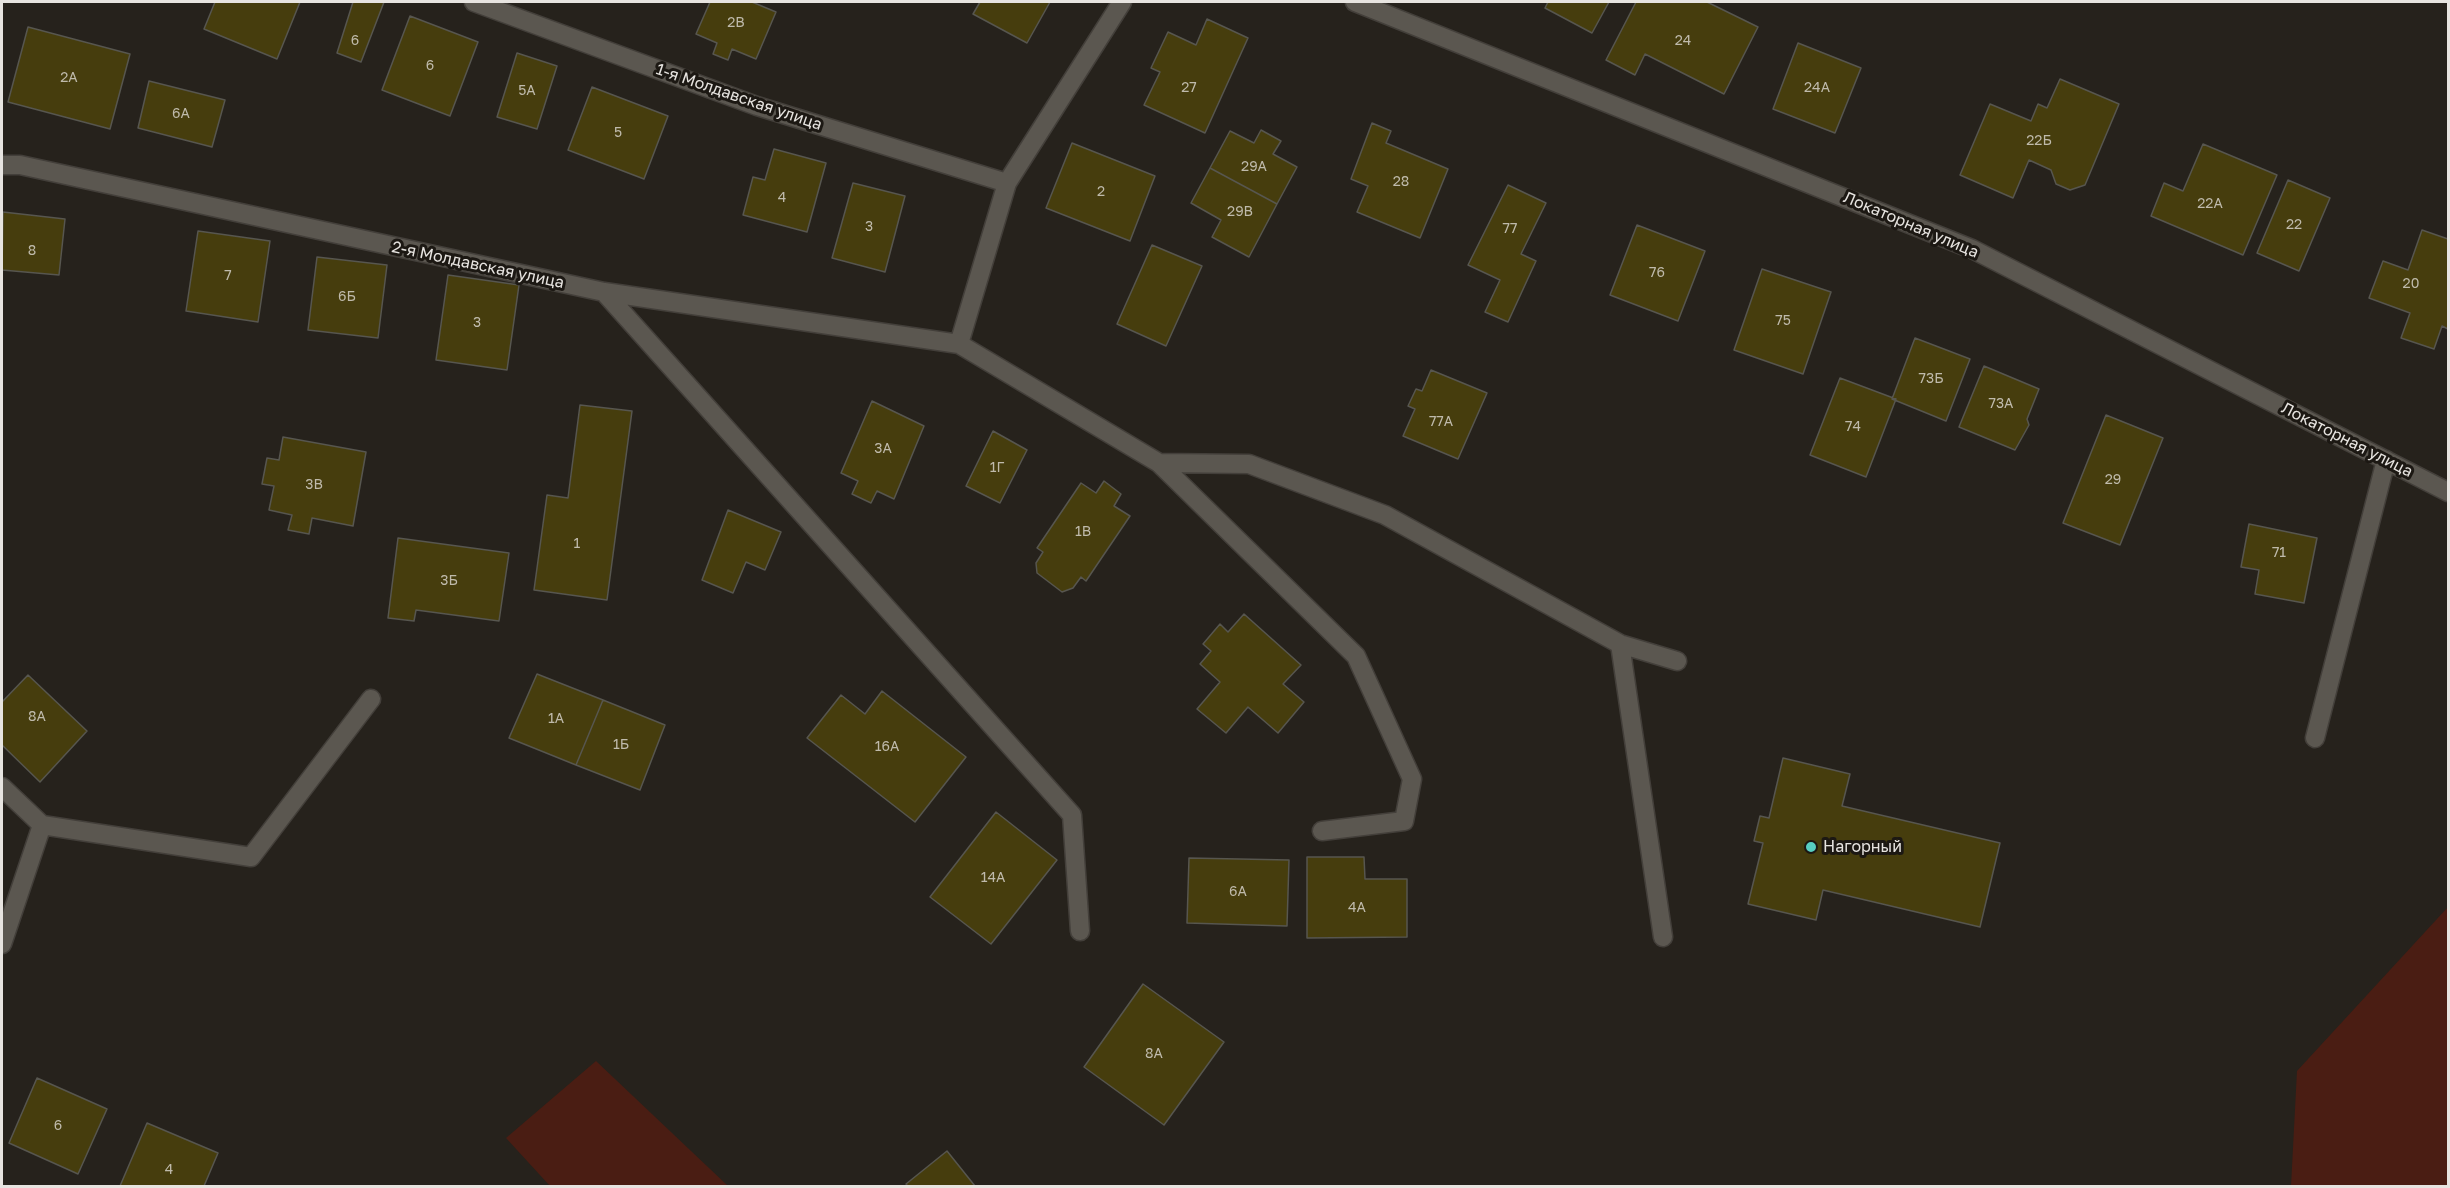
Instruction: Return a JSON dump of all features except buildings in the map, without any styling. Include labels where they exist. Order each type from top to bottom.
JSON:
[{"type":"street","name":"1-я Молдавская улица","points":[[474,2],[757,106],[1007,183]]},
{"type":"street","points":[[1122,2],[1007,183],[959,344],[1159,463],[1356,656],[1412,778],[1404,821],[1322,831]]},
{"type":"street","name":"Локаторная улица","points":[[1355,2],[1972,249],[2448,492]]},
{"type":"street","name":"2-я Молдавская улица","points":[[2,165],[20,165],[603,292],[959,344]]},
{"type":"street","points":[[603,292],[1072,815],[1080,931]]},
{"type":"street","points":[[2315,738],[2386,460]]},
{"type":"street","points":[[1159,463],[1249,464],[1385,515],[1620,644],[1677,661]]},
{"type":"street","points":[[1620,644],[1663,937]]},
{"type":"street","points":[[2,787],[42,825],[251,857],[371,699]]},
{"type":"street","points":[[2,944],[42,825]]},
{"type":"shaded area","points":[[2448,907],[2448,1186],[2291,1186],[2297,1071]]},
{"type":"shaded area","points":[[596,1061],[728,1186],[550,1186],[506,1138]]},
{"type":"place","name":"Нагорный","points":[[1811,847]]}]
